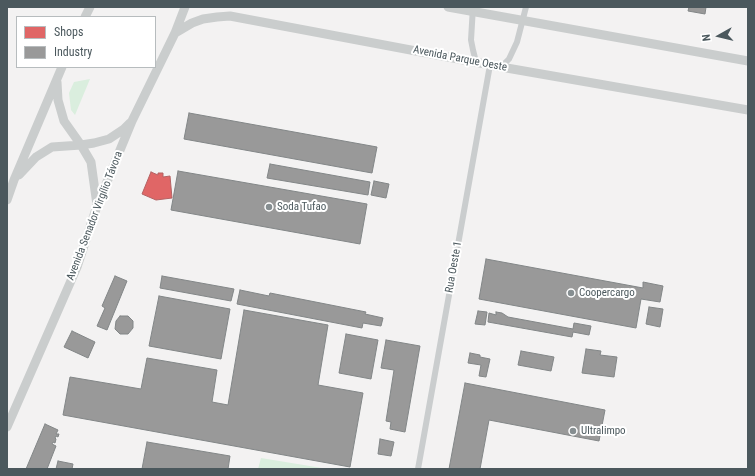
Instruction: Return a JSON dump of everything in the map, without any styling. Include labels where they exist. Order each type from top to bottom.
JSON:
[{"type":"street","name":"Avenida Senador Virgílio Távora","points":[[7,427],[77,267],[97,206],[132,121],[175,33],[185,7]]},
{"type":"street","points":[[448,7],[473,9],[523,20],[748,60]]},
{"type":"street","points":[[501,67],[509,59],[513,52],[526,7]]},
{"type":"street","points":[[473,9],[472,40],[476,62]]},
{"type":"street","name":"Avenida Parque Oeste","points":[[175,33],[192,23],[203,19],[230,16],[501,67],[748,110]]},
{"type":"street","name":"Rua Oeste 1","points":[[418,469],[490,65]]},
{"type":"street","points":[[7,200],[62,68]]},
{"type":"street","points":[[57,78],[58,100],[64,121],[91,162],[97,206]]},
{"type":"street","points":[[14,180],[36,157],[52,147],[81,145],[109,139],[124,129],[132,121]]},
{"type":"green space","points":[[90,79],[75,115],[71,110],[69,93],[74,82]]},
{"type":"green space","points":[[261,458],[328,469],[258,469]]},
{"type":"building: Shops","points":[[151,172],[158,175],[158,173],[163,173],[163,177],[170,176],[172,198],[156,200],[142,194]]},
{"type":"building: Industry","points":[[689,7],[706,7],[705,14],[688,11]]},
{"type":"building: Industry","points":[[189,113],[377,147],[372,173],[184,139]]},
{"type":"building: Industry","points":[[270,164],[370,182],[368,195],[267,178]]},
{"type":"building: Industry","name":"Soda Tufao","points":[[178,171],[367,204],[360,244],[171,210]]},
{"type":"building: Industry","points":[[374,181],[389,184],[386,198],[371,195]]},
{"type":"building: Industry","name":"Coopercargo","points":[[486,259],[643,288],[643,282],[663,286],[660,302],[641,299],[636,328],[479,299]]},
{"type":"building: Industry","points":[[115,276],[127,281],[107,330],[97,326],[105,308],[102,306]]},
{"type":"building: Industry","points":[[162,276],[234,289],[231,301],[160,288]]},
{"type":"building: Industry","points":[[240,290],[269,296],[270,293],[366,312],[365,314],[383,318],[381,326],[363,323],[362,328],[237,304]]},
{"type":"building: Industry","points":[[159,296],[230,309],[221,359],[149,346]]},
{"type":"building: Industry","points":[[649,307],[663,309],[660,327],[646,324]]},
{"type":"building: Industry","points":[[244,310],[328,325],[318,385],[363,393],[350,467],[63,415],[70,377],[141,389],[147,358],[217,370],[212,402],[228,405]]},
{"type":"building: Industry","points":[[478,311],[487,312],[485,325],[475,324]]},
{"type":"building: Industry","points":[[496,312],[502,313],[508,317],[573,329],[574,323],[591,326],[589,335],[573,332],[572,337],[488,322],[489,313],[496,315]]},
{"type":"building: Industry","points":[[120,316],[128,316],[133,321],[133,328],[128,334],[120,334],[115,329],[116,321]]},
{"type":"building: Industry","points":[[72,331],[95,342],[88,358],[64,347]]},
{"type":"building: Industry","points":[[346,334],[378,340],[371,379],[339,373]]},
{"type":"building: Industry","points":[[386,340],[420,346],[405,432],[390,429],[391,422],[386,421],[394,370],[381,368]]},
{"type":"building: Industry","points":[[586,349],[601,351],[600,355],[617,357],[614,377],[582,373]]},
{"type":"building: Industry","points":[[521,351],[554,357],[551,371],[518,365]]},
{"type":"building: Industry","points":[[470,353],[490,359],[486,377],[479,376],[481,365],[468,363]]},
{"type":"building: Industry","name":"Ultralimpo","points":[[465,383],[605,410],[599,441],[489,420],[480,469],[449,469]]},
{"type":"building: Industry","points":[[45,424],[58,430],[56,434],[59,434],[58,437],[56,436],[55,438],[55,443],[53,442],[52,444],[56,446],[47,469],[26,469]]},
{"type":"building: Industry","points":[[380,439],[394,442],[391,456],[378,454]]},
{"type":"building: Industry","points":[[147,442],[230,456],[228,469],[142,469]]},
{"type":"building: Industry","points":[[58,461],[73,464],[72,469],[56,469]]},
{"type":"place","name":"Soda Tufao","points":[[269,207]]},
{"type":"place","name":"Coopercargo","points":[[571,293]]},
{"type":"place","name":"Ultralimpo","points":[[573,431]]}]
